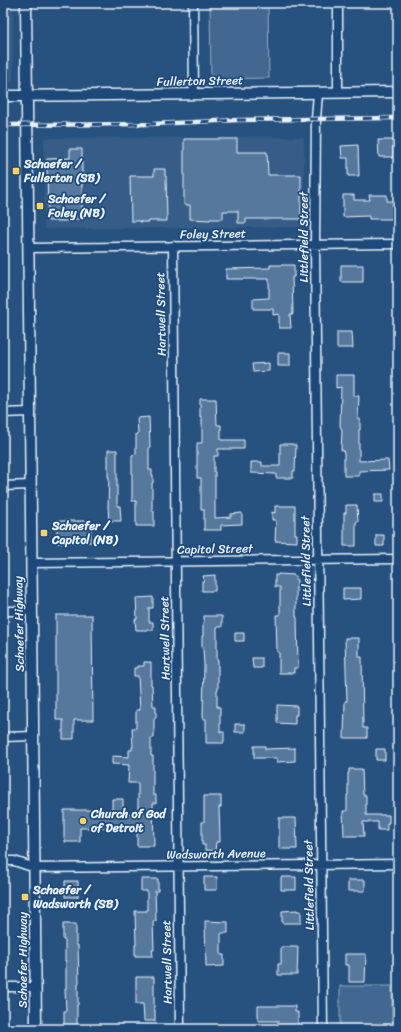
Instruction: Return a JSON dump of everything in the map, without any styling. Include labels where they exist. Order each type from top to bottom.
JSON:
[{"type":"street","name":"Schaefer Highway","points":[[26,3],[36,1029]]},
{"type":"street","points":[[193,3],[194,94]]},
{"type":"street","points":[[338,3],[338,93]]},
{"type":"street","name":"Fullerton Street","points":[[3,96],[398,92]]},
{"type":"street","name":"Littlefield Street","points":[[318,93],[316,119],[315,245],[323,1029]]},
{"type":"street","name":"Foley Street","points":[[28,248],[398,244]]},
{"type":"street","name":"Hartwell Street","points":[[172,246],[180,1029]]},
{"type":"street","points":[[3,413],[30,412]]},
{"type":"street","points":[[3,486],[31,485]]},
{"type":"street","name":"Capitol Street","points":[[31,563],[398,559]]},
{"type":"street","points":[[3,611],[32,611]]},
{"type":"street","points":[[3,737],[33,736]]},
{"type":"street","name":"Wadsworth Avenue","points":[[3,861],[14,861],[35,868],[398,864]]},
{"type":"street","points":[[3,987],[36,987]]},
{"type":"shaded area","points":[[3,3],[13,3],[13,82],[3,83]]},
{"type":"shaded area","points":[[210,3],[268,3],[269,78],[211,79]]},
{"type":"shaded area","points":[[394,132],[398,132],[398,224],[394,224]]},
{"type":"shaded area","points":[[304,137],[304,227],[44,229],[44,138]]},
{"type":"shaded area","points":[[3,205],[6,402],[3,402]]},
{"type":"shaded area","points":[[340,986],[392,986],[392,1029],[340,1029]]},
{"type":"building","points":[[184,139],[237,139],[237,152],[267,152],[268,175],[301,175],[301,219],[246,219],[246,223],[238,223],[238,211],[223,211],[223,219],[190,219],[190,205],[184,205]]},
{"type":"building","points":[[378,140],[393,140],[393,157],[379,157]]},
{"type":"building","points":[[358,145],[359,176],[348,176],[348,158],[342,158],[341,146]]},
{"type":"building","points":[[70,149],[82,149],[82,219],[71,219],[71,221],[48,221],[47,159],[70,158]]},
{"type":"building","points":[[154,169],[165,169],[167,221],[131,221],[130,176],[154,176]]},
{"type":"building","points":[[343,195],[354,195],[354,200],[370,200],[369,195],[387,195],[387,201],[393,201],[393,219],[369,219],[369,216],[343,217]]},
{"type":"building","points":[[270,265],[294,265],[294,277],[292,277],[293,314],[290,314],[291,328],[279,328],[279,314],[273,315],[273,309],[253,309],[253,299],[269,298],[269,279],[226,279],[226,269],[270,268]]},
{"type":"building","points":[[341,265],[363,265],[363,282],[341,282]]},
{"type":"building","points":[[337,332],[352,332],[353,348],[337,348]]},
{"type":"building","points":[[278,353],[290,353],[290,366],[278,366]]},
{"type":"building","points":[[269,363],[269,371],[253,372],[252,364]]},
{"type":"building","points":[[336,375],[354,375],[354,396],[359,396],[359,461],[388,460],[389,470],[359,471],[359,476],[344,476],[344,454],[343,450],[341,450],[342,430],[340,426],[341,387],[336,388]]},
{"type":"building","points":[[200,399],[216,399],[217,425],[221,425],[221,440],[244,440],[244,449],[218,449],[218,456],[214,456],[215,518],[231,517],[231,514],[242,513],[242,524],[221,525],[221,530],[204,530],[204,509],[201,509],[201,478],[197,478],[197,443],[202,443]]},
{"type":"building","points":[[149,417],[149,470],[152,470],[153,475],[152,511],[154,511],[154,526],[136,526],[136,501],[132,501],[132,455],[136,454],[136,434],[138,434],[137,418]]},
{"type":"building","points":[[280,444],[296,445],[295,471],[293,471],[293,478],[276,478],[276,474],[251,473],[251,462],[262,462],[262,466],[280,466]]},
{"type":"building","points":[[108,450],[117,450],[117,506],[120,506],[121,521],[109,521]]},
{"type":"building","points":[[375,494],[383,494],[383,502],[375,502]]},
{"type":"building","points":[[346,505],[357,505],[358,522],[356,522],[356,546],[344,546],[344,513],[346,513]]},
{"type":"building","points":[[275,506],[295,506],[295,534],[297,534],[297,542],[275,541],[276,520],[272,520],[272,512],[275,513]]},
{"type":"building","points":[[57,521],[91,521],[91,542],[57,543]]},
{"type":"building","points":[[376,535],[384,535],[384,546],[376,546]]},
{"type":"building","points":[[215,575],[215,591],[202,591],[202,581],[204,581],[203,576]]},
{"type":"building","points":[[275,575],[294,575],[296,576],[297,580],[296,617],[298,668],[294,668],[294,673],[279,673],[276,615],[280,615],[280,587],[275,587]]},
{"type":"building","points":[[343,588],[361,588],[361,599],[343,600]]},
{"type":"building","points":[[153,597],[153,608],[149,608],[149,622],[153,622],[153,630],[136,630],[136,598]]},
{"type":"building","points":[[56,615],[92,615],[93,720],[74,720],[74,739],[63,739],[63,720],[56,720]]},
{"type":"building","points":[[204,616],[222,616],[222,627],[217,627],[217,707],[220,707],[220,732],[224,732],[224,743],[206,743],[206,719],[203,719],[204,665],[202,636]]},
{"type":"building","points":[[235,633],[244,633],[244,641],[235,641]]},
{"type":"building","points":[[345,638],[359,638],[359,657],[362,657],[363,728],[367,728],[367,738],[344,738],[345,701],[347,701]]},
{"type":"building","points":[[252,658],[262,658],[262,668],[253,668]]},
{"type":"building","points":[[144,662],[151,662],[153,706],[156,706],[156,718],[154,718],[154,738],[151,738],[151,756],[153,756],[153,795],[156,795],[156,803],[153,803],[154,846],[137,846],[137,825],[123,825],[123,831],[112,831],[112,828],[80,828],[80,842],[65,842],[64,810],[112,810],[112,799],[123,799],[123,814],[138,813],[138,783],[128,783],[129,765],[112,764],[112,756],[129,757],[129,750],[132,750],[132,728],[136,728],[136,710],[140,710],[138,676],[134,676],[134,668],[144,666]]},
{"type":"building","points":[[277,705],[297,706],[295,724],[277,723]]},
{"type":"building","points":[[235,724],[245,724],[245,732],[235,732]]},
{"type":"building","points":[[254,746],[265,746],[265,749],[295,748],[295,761],[277,762],[277,758],[254,758]]},
{"type":"building","points":[[376,749],[385,749],[385,760],[376,760]]},
{"type":"building","points":[[349,769],[362,769],[363,795],[366,795],[366,815],[389,815],[387,830],[378,830],[378,822],[363,822],[364,836],[344,836],[343,811],[347,811]]},
{"type":"building","points":[[204,796],[221,796],[221,807],[219,807],[220,842],[216,842],[215,851],[205,850],[205,845],[202,845]]},
{"type":"building","points":[[279,818],[296,818],[297,849],[279,849]]},
{"type":"building","points":[[204,877],[217,877],[217,890],[204,890]]},
{"type":"building","points":[[281,877],[296,877],[296,890],[281,890]]},
{"type":"building","points":[[141,879],[158,879],[158,891],[155,891],[156,921],[153,921],[153,956],[135,956],[135,911],[147,911],[147,891],[141,891]]},
{"type":"building","points":[[348,880],[365,880],[365,891],[348,891]]},
{"type":"building","points":[[65,881],[78,881],[78,897],[65,897]]},
{"type":"building","points":[[282,911],[301,911],[301,923],[282,923]]},
{"type":"building","points":[[205,921],[228,922],[228,933],[221,934],[221,955],[224,955],[224,966],[206,967]]},
{"type":"building","points":[[63,924],[76,924],[79,984],[77,1027],[64,1027],[64,1011],[66,1011],[66,961],[65,940],[63,940]]},
{"type":"building","points":[[281,947],[298,947],[297,975],[278,975],[278,964],[281,964]]},
{"type":"building","points":[[345,954],[366,954],[365,982],[349,982],[349,965],[345,965]]},
{"type":"building","points":[[136,977],[154,977],[155,1021],[144,1021],[143,1004],[136,1004]]},
{"type":"building","points":[[258,1006],[295,1006],[295,1012],[298,1012],[298,1029],[278,1029],[278,1021],[258,1021]]},
{"type":"railway","points":[[3,125],[152,124],[238,120],[398,118]]},
{"type":"place","name":"Schaefer / Fullerton (SB)","points":[[16,171]]},
{"type":"place","name":"Schaefer / Foley (NB)","points":[[40,206]]},
{"type":"place","name":"Schaefer / Capitol (NB)","points":[[44,533]]},
{"type":"place","name":"Church of God of Detroit","points":[[83,821]]},
{"type":"place","name":"Schaefer / Wadsworth (SB)","points":[[25,897]]}]
